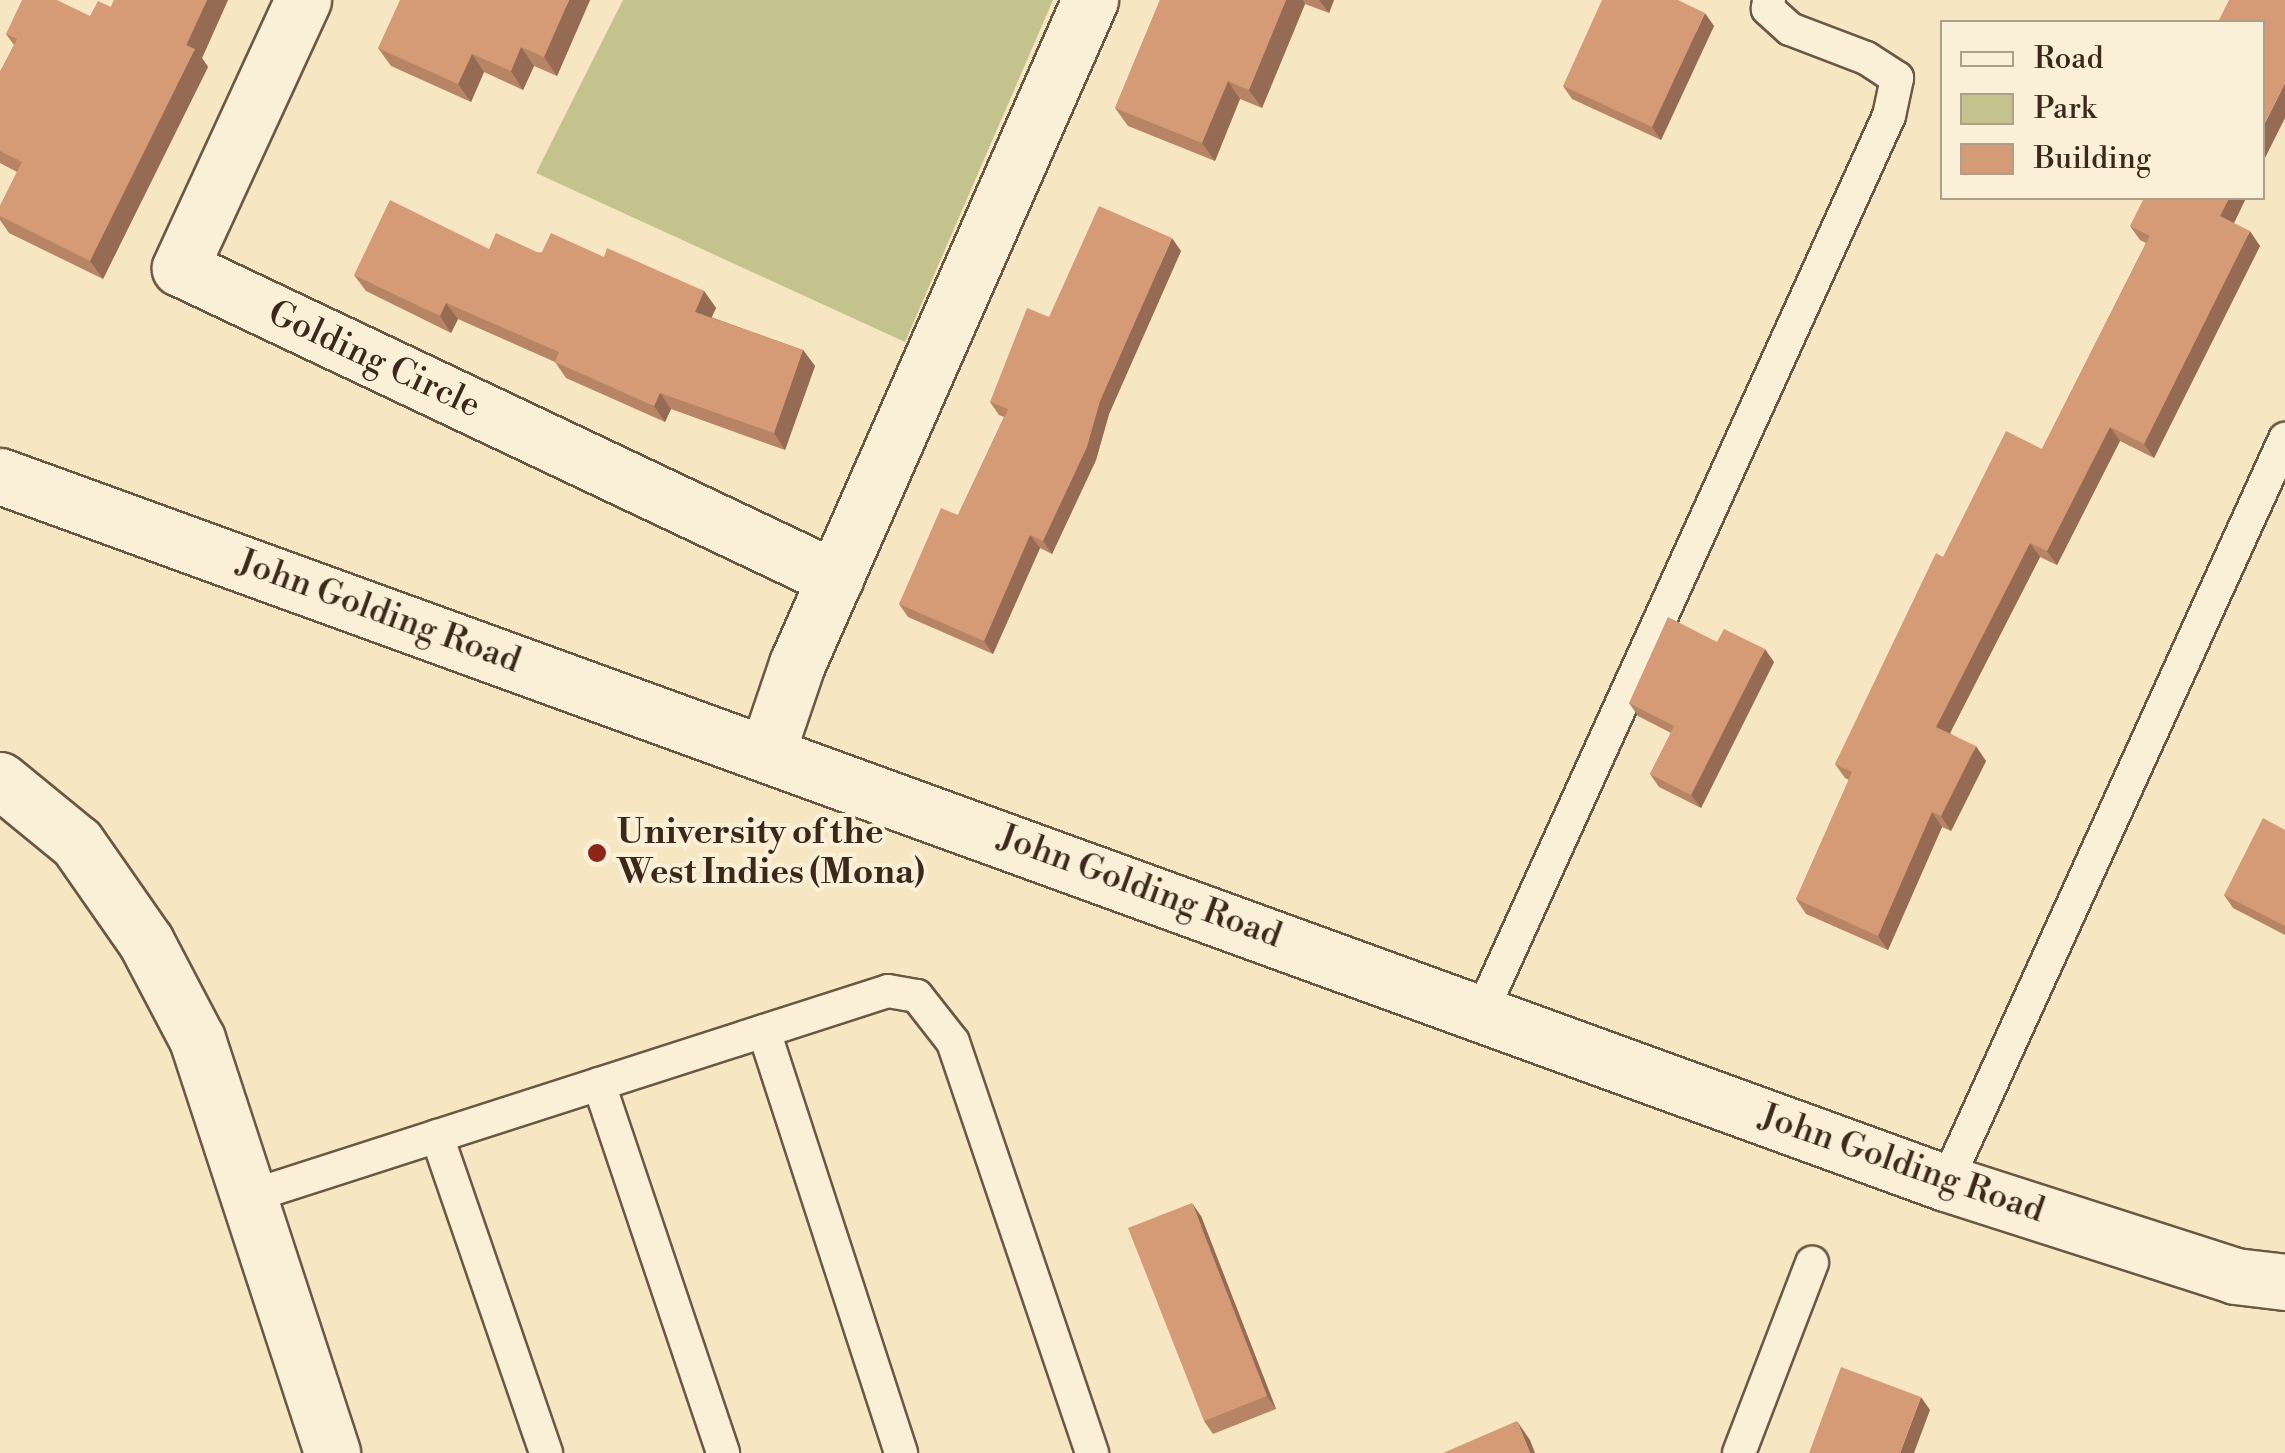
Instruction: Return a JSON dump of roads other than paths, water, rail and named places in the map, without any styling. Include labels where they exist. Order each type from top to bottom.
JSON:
[{"type":"street","name":"Golding Circle","points":[[303,0],[180,268],[835,578]]},
{"type":"street","points":[[766,752],[835,578],[1090,0]]},
{"type":"street","name":"John Golding Road","points":[[0,476],[1482,1011],[1946,1183],[2235,1276],[2285,1282]]},
{"type":"street","points":[[0,780],[77,843],[146,942],[197,1039],[332,1453]]},
{"type":"lane","points":[[1482,1011],[1889,116],[1897,78],[1866,58],[1790,29],[1768,9],[1768,0]]},
{"type":"lane","points":[[1946,1183],[2285,439]]},
{"type":"lane","points":[[248,1197],[888,990],[916,996],[936,1014],[953,1042],[1092,1453]]},
{"type":"lane","points":[[764,1030],[901,1453]]},
{"type":"lane","points":[[598,1084],[723,1453]]},
{"type":"lane","points":[[437,1136],[546,1453]]},
{"type":"lane","points":[[1739,1453],[1812,1263]]},
{"type":"place","name":"University of the West Indies (Mona)","points":[[597,853]]}]
